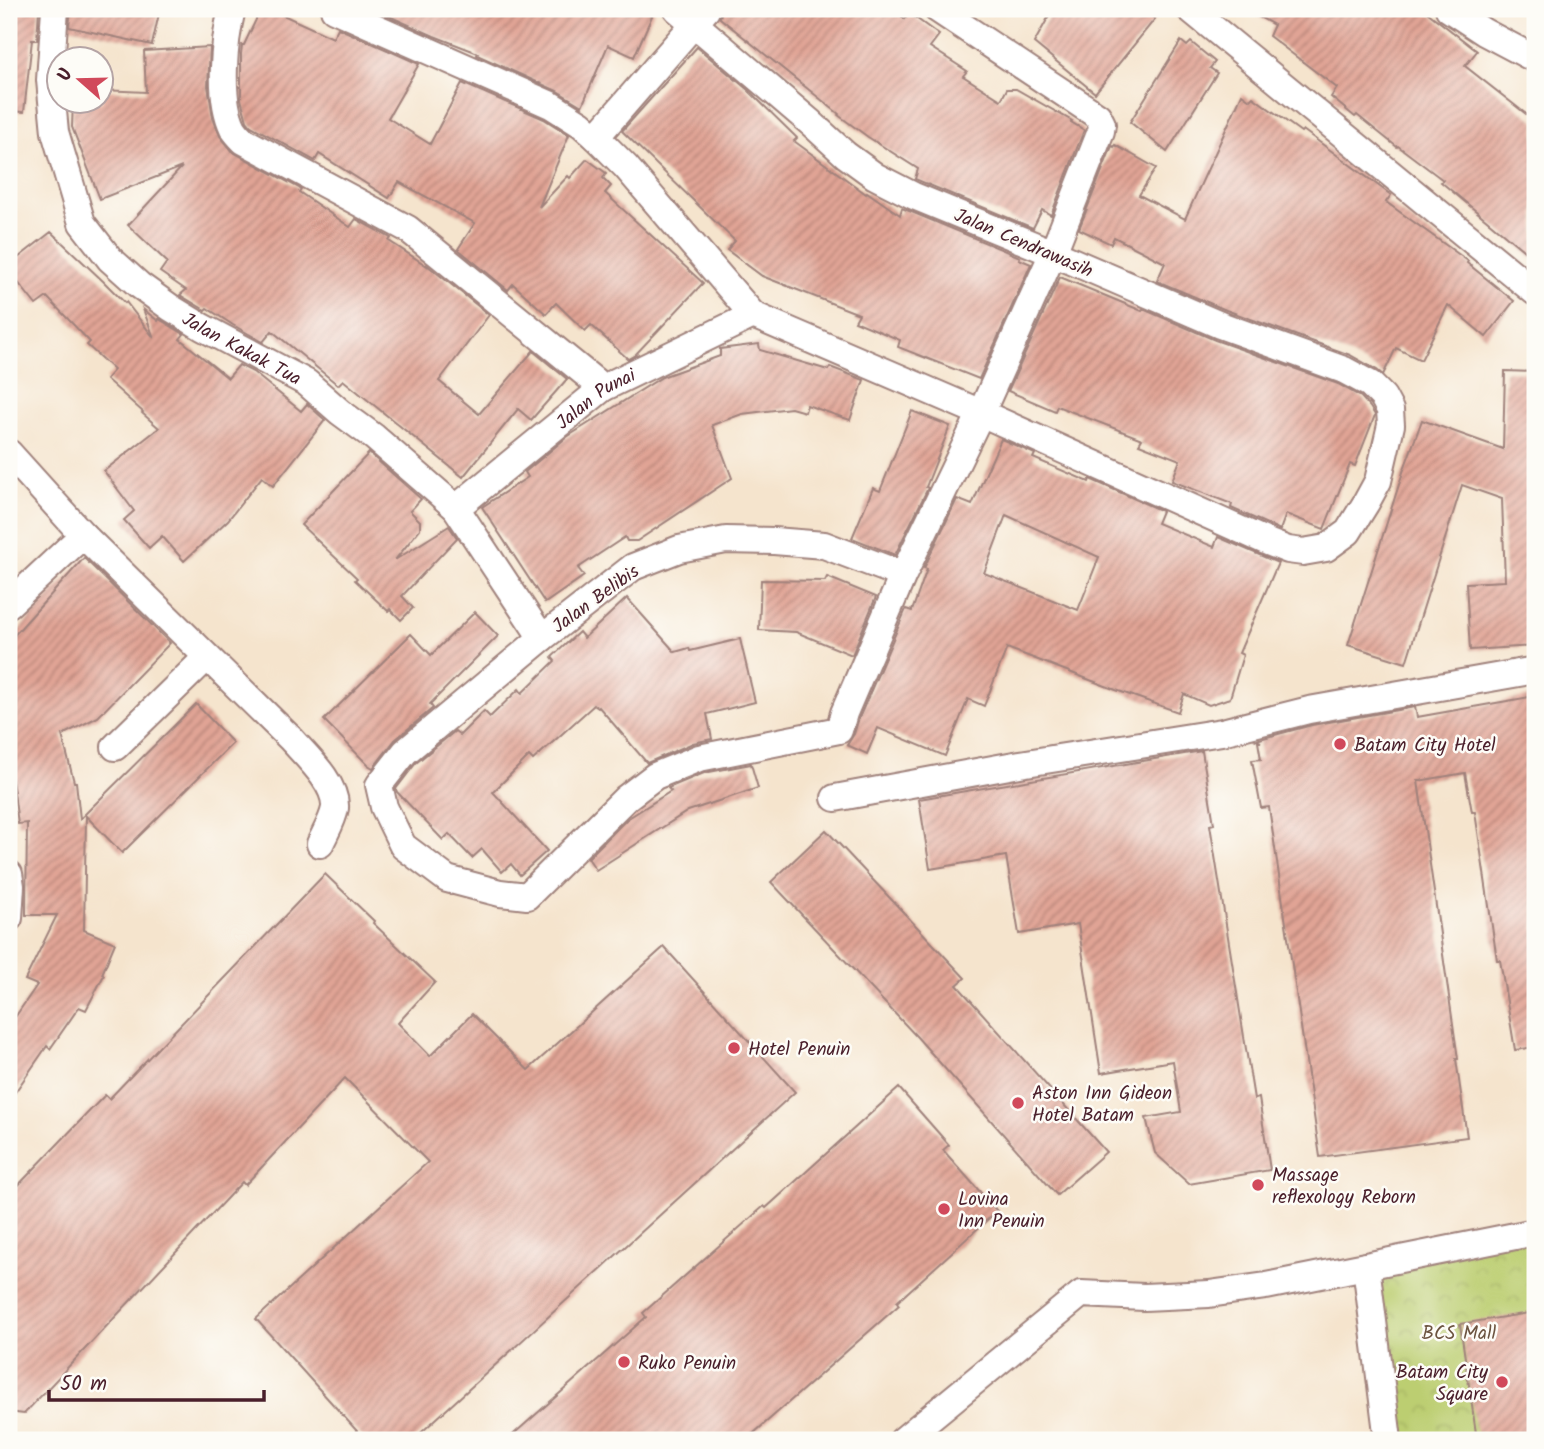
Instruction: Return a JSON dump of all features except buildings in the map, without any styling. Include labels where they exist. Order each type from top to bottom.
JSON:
[{"type":"street","name":"Jalan Kakak Tua","points":[[55,9],[50,80],[55,132],[82,223],[110,259],[139,285],[202,327],[307,383],[456,508],[542,638]]},
{"type":"street","points":[[233,9],[224,59],[225,95],[234,131],[244,141],[408,229],[603,388]]},
{"type":"street","points":[[334,9],[551,105],[581,124],[659,204],[753,315],[981,413]]},
{"type":"street","points":[[903,575],[981,413],[1053,253],[1101,131],[1101,119],[937,9]]},
{"type":"street","points":[[1190,9],[1535,292]]},
{"type":"street","points":[[1449,9],[1484,32],[1535,59]]},
{"type":"street","points":[[596,137],[693,14]]},
{"type":"street","name":"Jalan Cendrawasih","points":[[693,14],[846,155],[875,176],[914,196],[1220,325],[1344,370],[1370,384],[1383,397],[1390,410],[1391,425],[1378,481],[1348,532],[1325,548],[1303,552],[1270,543],[981,413]]},
{"type":"street","name":"Jalan Punai","points":[[456,508],[603,388],[753,315]]},
{"type":"street","points":[[9,453],[83,535],[292,739],[318,770],[331,789],[335,806],[320,844]]},
{"type":"street","points":[[9,604],[83,535]]},
{"type":"street","name":"Jalan Belibis","points":[[726,540],[824,545],[903,575],[839,730],[699,758],[655,776],[626,799],[527,896],[500,893],[447,879],[403,846],[384,807],[379,785],[405,752],[542,638],[633,567],[679,549],[726,540]]},
{"type":"street","points":[[116,747],[207,657]]},
{"type":"street","points":[[835,798],[1020,764],[1222,732],[1309,710],[1535,670]]},
{"type":"street","points":[[9,874],[9,918]]},
{"type":"street","points":[[903,1440],[1081,1294],[1144,1297],[1209,1294],[1266,1286],[1535,1232]]},
{"type":"street","points":[[1366,1266],[1388,1440]]},
{"type":"green space","name":"BCS Mall","points":[[1535,1237],[1535,1440],[1395,1440],[1376,1265]]},
{"type":"place","name":"Batam City Hotel","points":[[1340,744]]},
{"type":"place","name":"Hotel Penuin","points":[[734,1048]]},
{"type":"place","name":"Aston Inn Gideon Hotel Batam","points":[[1018,1103]]},
{"type":"place","name":"Massage reflexology Reborn","points":[[1258,1185]]},
{"type":"place","name":"Lovina Inn Penuin","points":[[944,1209]]},
{"type":"place","name":"Ruko Penuin","points":[[624,1362]]},
{"type":"place","name":"Batam City Square","points":[[1502,1382]]}]
